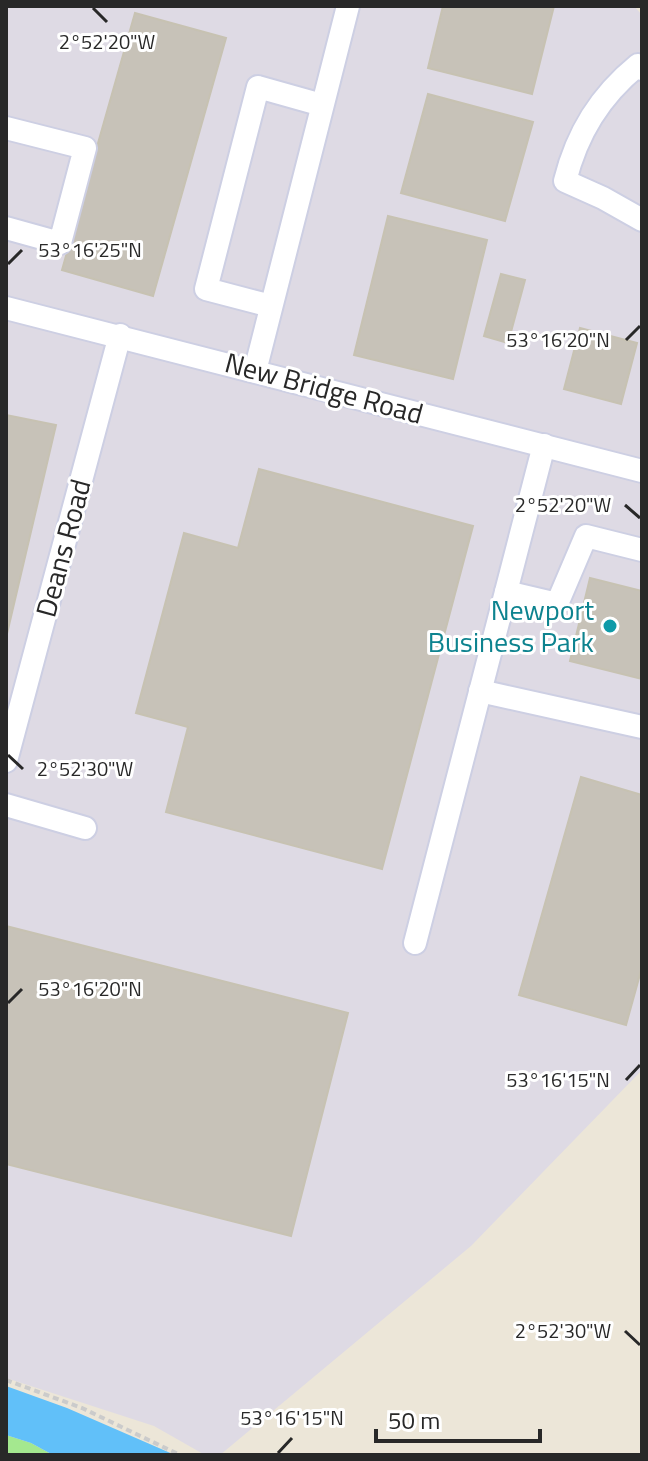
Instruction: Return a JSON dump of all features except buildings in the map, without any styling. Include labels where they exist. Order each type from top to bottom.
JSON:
[{"type":"street","points":[[255,371],[348,6]]},
{"type":"street","points":[[642,69],[638,65],[599,102],[581,133],[565,181],[642,220]]},
{"type":"street","points":[[271,306],[206,289],[258,87],[322,105]]},
{"type":"street","points":[[6,128],[85,148],[60,243],[6,228]]},
{"type":"street","name":"New Bridge Road","points":[[6,308],[642,471]]},
{"type":"street","name":"Deans Road","points":[[6,761],[120,335]]},
{"type":"street","points":[[415,943],[544,445]]},
{"type":"street","points":[[506,592],[557,604],[586,536],[642,550]]},
{"type":"street","points":[[480,691],[642,727]]},
{"type":"street","points":[[6,805],[85,828]]},
{"type":"path","points":[[6,1380],[82,1408],[180,1455]]},
{"type":"shaded area","points":[[6,6],[634,6],[642,15],[642,1070],[471,1246],[220,1455],[205,1455],[154,1426],[6,1378]]},
{"type":"green space","points":[[6,1435],[31,1443],[53,1455],[6,1455]]},
{"type":"water","points":[[6,1386],[67,1408],[175,1455],[53,1455],[31,1443],[6,1435]]},
{"type":"place","name":"Newport Business Park","points":[[610,626]]}]
